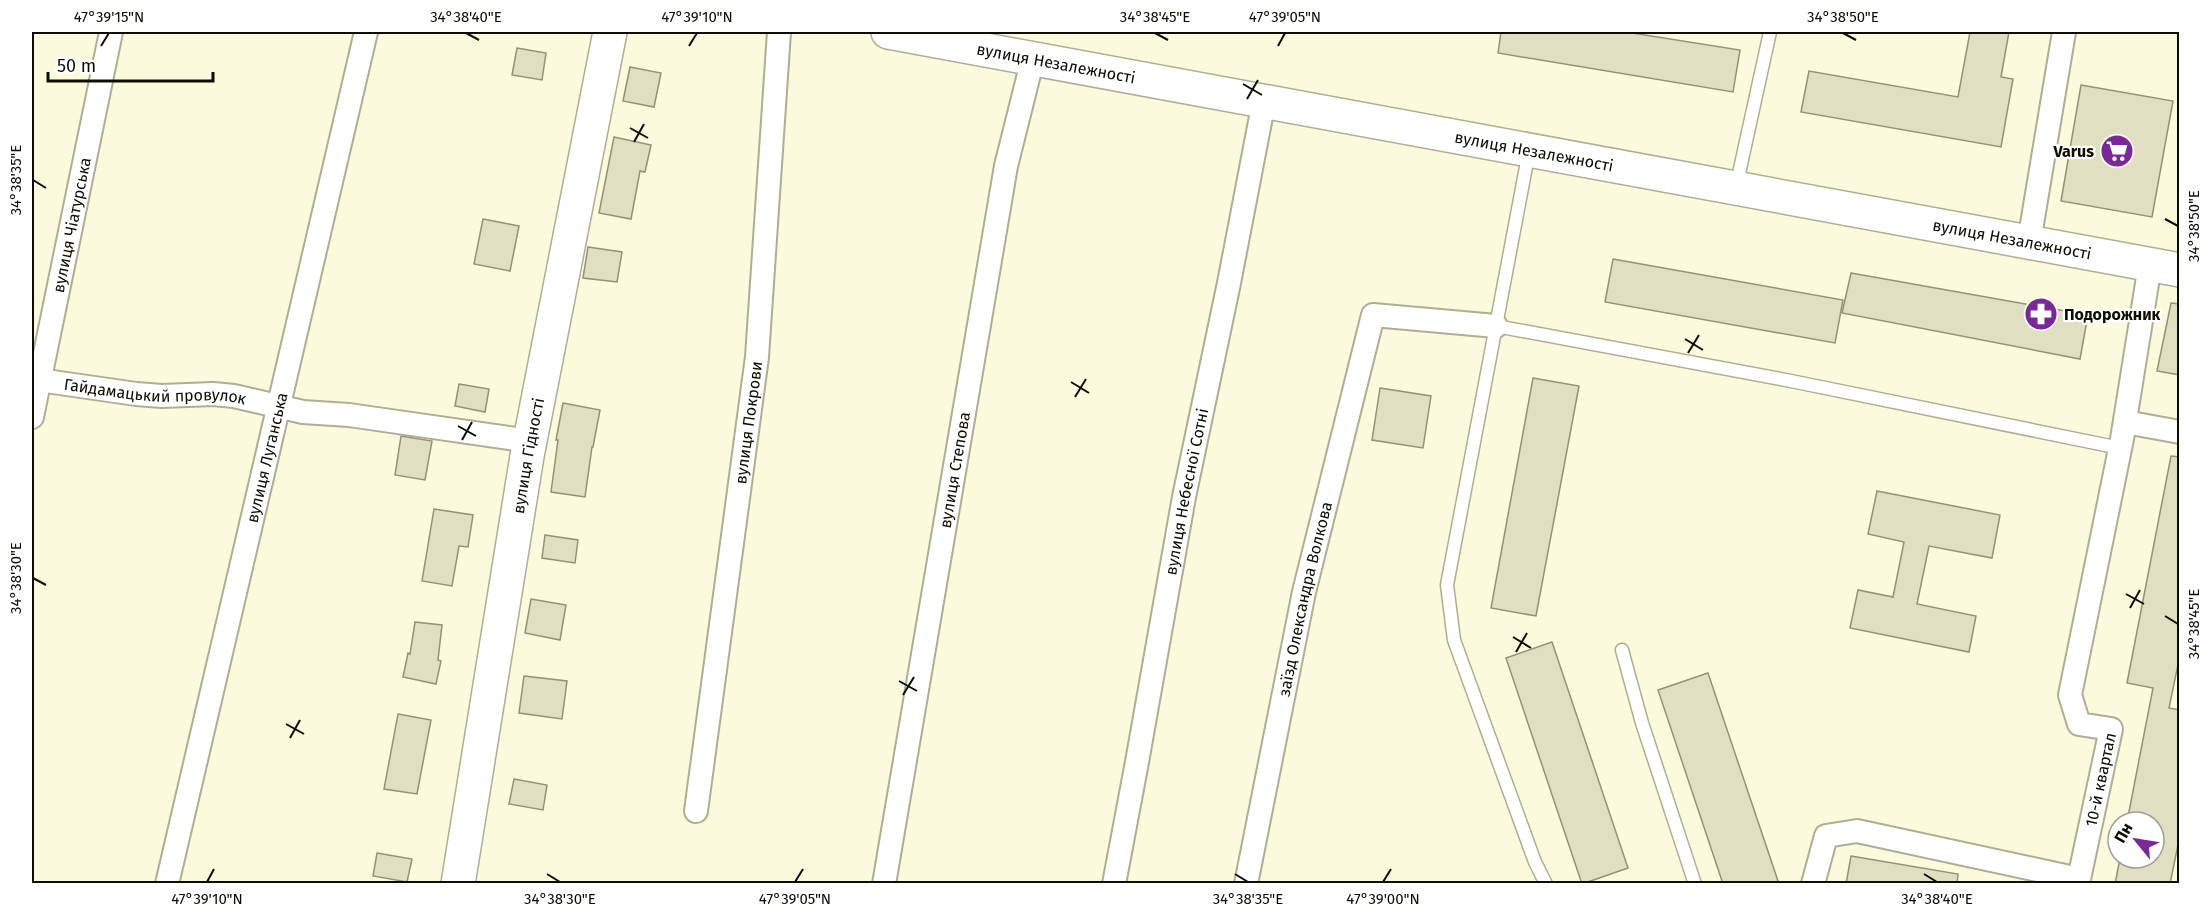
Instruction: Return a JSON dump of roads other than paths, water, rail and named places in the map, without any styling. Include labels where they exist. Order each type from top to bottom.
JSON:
[{"type":"main road","name":"вулиця Гідності","points":[[458,884],[530,441],[610,32]]},
{"type":"main road","name":"вулиця Незалежності","points":[[888,32],[949,37],[1033,58],[2165,267]]},
{"type":"street","name":"вулиця Чіатурська","points":[[32,417],[35,379],[111,32]]},
{"type":"street","name":"вулиця Луганська","points":[[167,884],[366,32]]},
{"type":"street","name":"вулиця Покрови","points":[[696,811],[757,357],[779,32]]},
{"type":"street","points":[[2029,242],[2064,32]]},
{"type":"street","name":"вулиця Степова","points":[[884,884],[1006,166],[1033,58]]},
{"type":"street","name":"вулиця Небесної Сотні","points":[[1113,884],[1184,497],[1230,283],[1264,101]]},
{"type":"street","name":"10-й квартал","points":[[1813,884],[1826,836],[1857,831],[2079,879],[2111,729],[2079,724],[2070,695],[2125,422],[2165,267]]},
{"type":"street","name":"заїзд Олександра Волкова","points":[[1246,884],[1304,592],[1372,315],[1496,327]]},
{"type":"street","name":"Гайдамацький провулок","points":[[35,379],[136,394],[234,396],[303,412],[349,415],[530,441]]},
{"type":"street","points":[[2125,422],[2180,432]]},
{"type":"lane","points":[[1736,188],[1770,32]]},
{"type":"lane","points":[[1529,150],[1446,585],[1454,640],[1535,862],[1546,884]]},
{"type":"lane","points":[[1496,327],[1791,381],[2120,448]]},
{"type":"lane","points":[[1622,650],[1675,827],[1695,884]]},
{"type":"place","name":"Varus","points":[[2117,151]]},
{"type":"place","name":"Подорожник","points":[[2041,314]]}]
